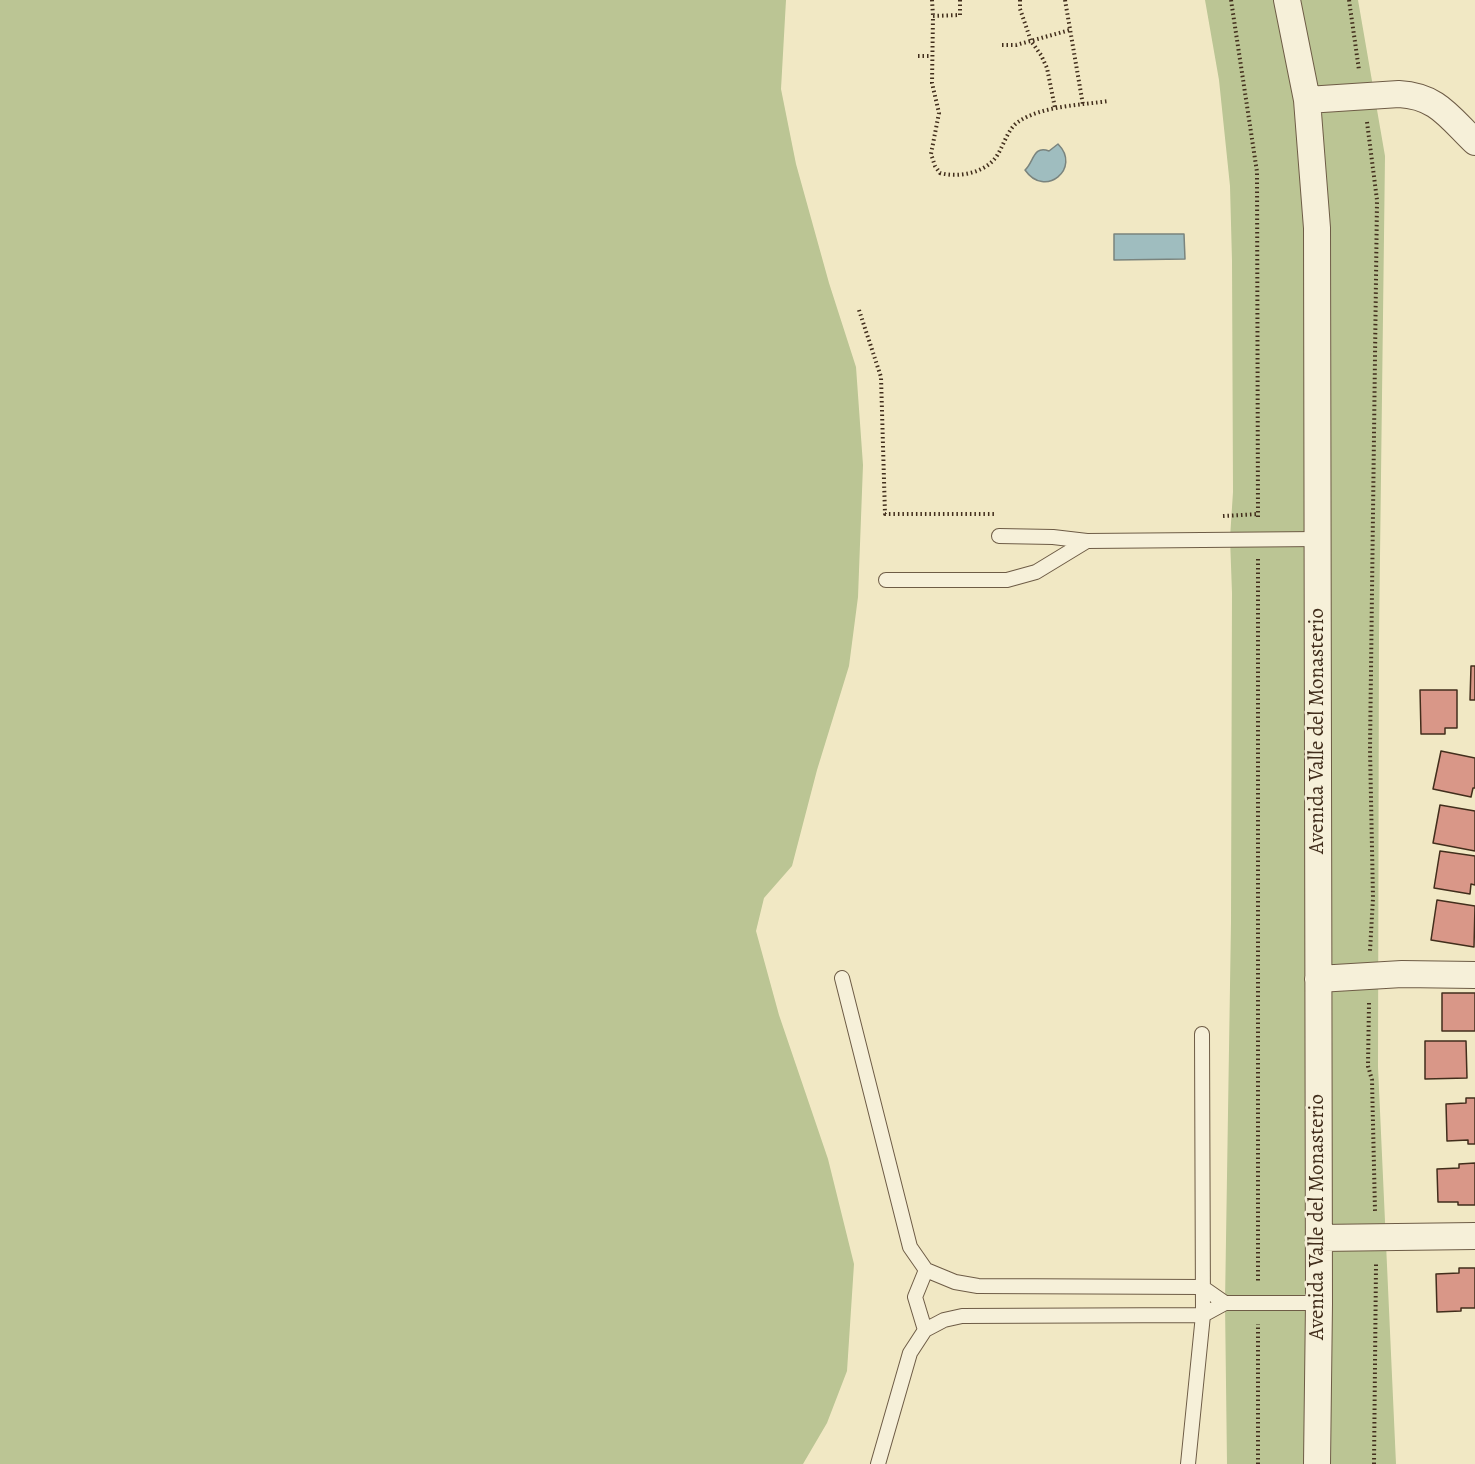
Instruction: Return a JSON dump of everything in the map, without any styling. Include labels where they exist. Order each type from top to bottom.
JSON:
[{"type":"street","name":"Avenida Valle del Monasterio","points":[[1287,0],[1307,100],[1317,228],[1319,1238],[1317,1464]]},
{"type":"street","points":[[1307,100],[1399,94],[1426,98],[1441,109],[1475,142]]},
{"type":"street","points":[[1318,979],[1369,975],[1475,975]]},
{"type":"street","points":[[1319,1238],[1475,1236]]},
{"type":"lane","points":[[999,536],[1053,537],[1087,541],[1318,539]]},
{"type":"lane","points":[[886,580],[1007,580],[1036,572],[1087,541]]},
{"type":"lane","points":[[842,978],[910,1247],[926,1270],[955,1282],[978,1286],[1202,1287],[1225,1304]]},
{"type":"lane","points":[[1188,1464],[1203,1315],[1202,1034]]},
{"type":"lane","points":[[925,1330],[915,1297],[926,1270]]},
{"type":"lane","points":[[878,1464],[910,1353],[925,1330],[944,1320],[962,1316],[1203,1315],[1225,1304],[1319,1303]]},
{"type":"path","points":[[932,0],[932,83],[939,113],[931,154],[940,173],[952,176],[976,171],[987,165],[997,156],[1005,138],[1017,123],[1055,108],[1109,101]]},
{"type":"path","points":[[933,16],[960,15],[960,0]]},
{"type":"path","points":[[1020,0],[1020,9],[1031,41],[1047,69],[1055,108]]},
{"type":"path","points":[[1065,0],[1083,105]]},
{"type":"path","points":[[1231,0],[1257,172],[1258,1464]]},
{"type":"path","points":[[1349,0],[1377,200],[1370,749],[1373,898],[1368,1066],[1372,1080],[1376,1237],[1374,1464]]},
{"type":"path","points":[[1002,45],[1016,45],[1070,30]]},
{"type":"path","points":[[918,56],[931,56]]},
{"type":"path","points":[[859,310],[881,377],[885,514]]},
{"type":"path","points":[[1221,517],[1258,514]]},
{"type":"green space","points":[[0,0],[786,0],[781,89],[796,164],[829,283],[856,367],[863,465],[858,597],[849,666],[817,770],[792,866],[764,898],[756,931],[779,1015],[828,1159],[854,1264],[847,1371],[827,1423],[803,1464],[0,1464]]},
{"type":"green space","points":[[1205,0],[1358,0],[1385,156],[1379,636],[1378,1067],[1396,1464],[1227,1464],[1225,1303],[1231,922],[1232,261],[1230,186],[1219,80]]},
{"type":"water","points":[[1058,144],[1064,153],[1066,162],[1058,177],[1042,182],[1033,178],[1025,170],[1034,155],[1040,150],[1049,151]]},
{"type":"water","points":[[1114,234],[1184,234],[1185,259],[1114,260]]},
{"type":"building","points":[[1471,666],[1475,666],[1475,700],[1470,700]]},
{"type":"building","points":[[1420,690],[1457,690],[1457,728],[1445,728],[1445,734],[1421,734]]},
{"type":"building","points":[[1441,751],[1475,758],[1475,788],[1473,788],[1471,797],[1433,789]]},
{"type":"building","points":[[1440,805],[1475,811],[1475,851],[1433,843]]},
{"type":"building","points":[[1440,851],[1475,856],[1475,885],[1471,884],[1470,894],[1434,888]]},
{"type":"building","points":[[1437,900],[1475,906],[1474,947],[1431,940]]},
{"type":"building","points":[[1442,993],[1475,993],[1475,1031],[1442,1031]]},
{"type":"building","points":[[1425,1041],[1466,1041],[1467,1078],[1425,1079]]},
{"type":"building","points":[[1466,1098],[1475,1098],[1475,1144],[1468,1144],[1468,1140],[1447,1141],[1446,1104],[1466,1103]]},
{"type":"building","points":[[1475,1163],[1475,1205],[1438,1202],[1437,1169],[1459,1168],[1459,1164]]},
{"type":"building","points":[[1459,1268],[1475,1268],[1475,1308],[1437,1312],[1436,1274],[1459,1273]]}]
